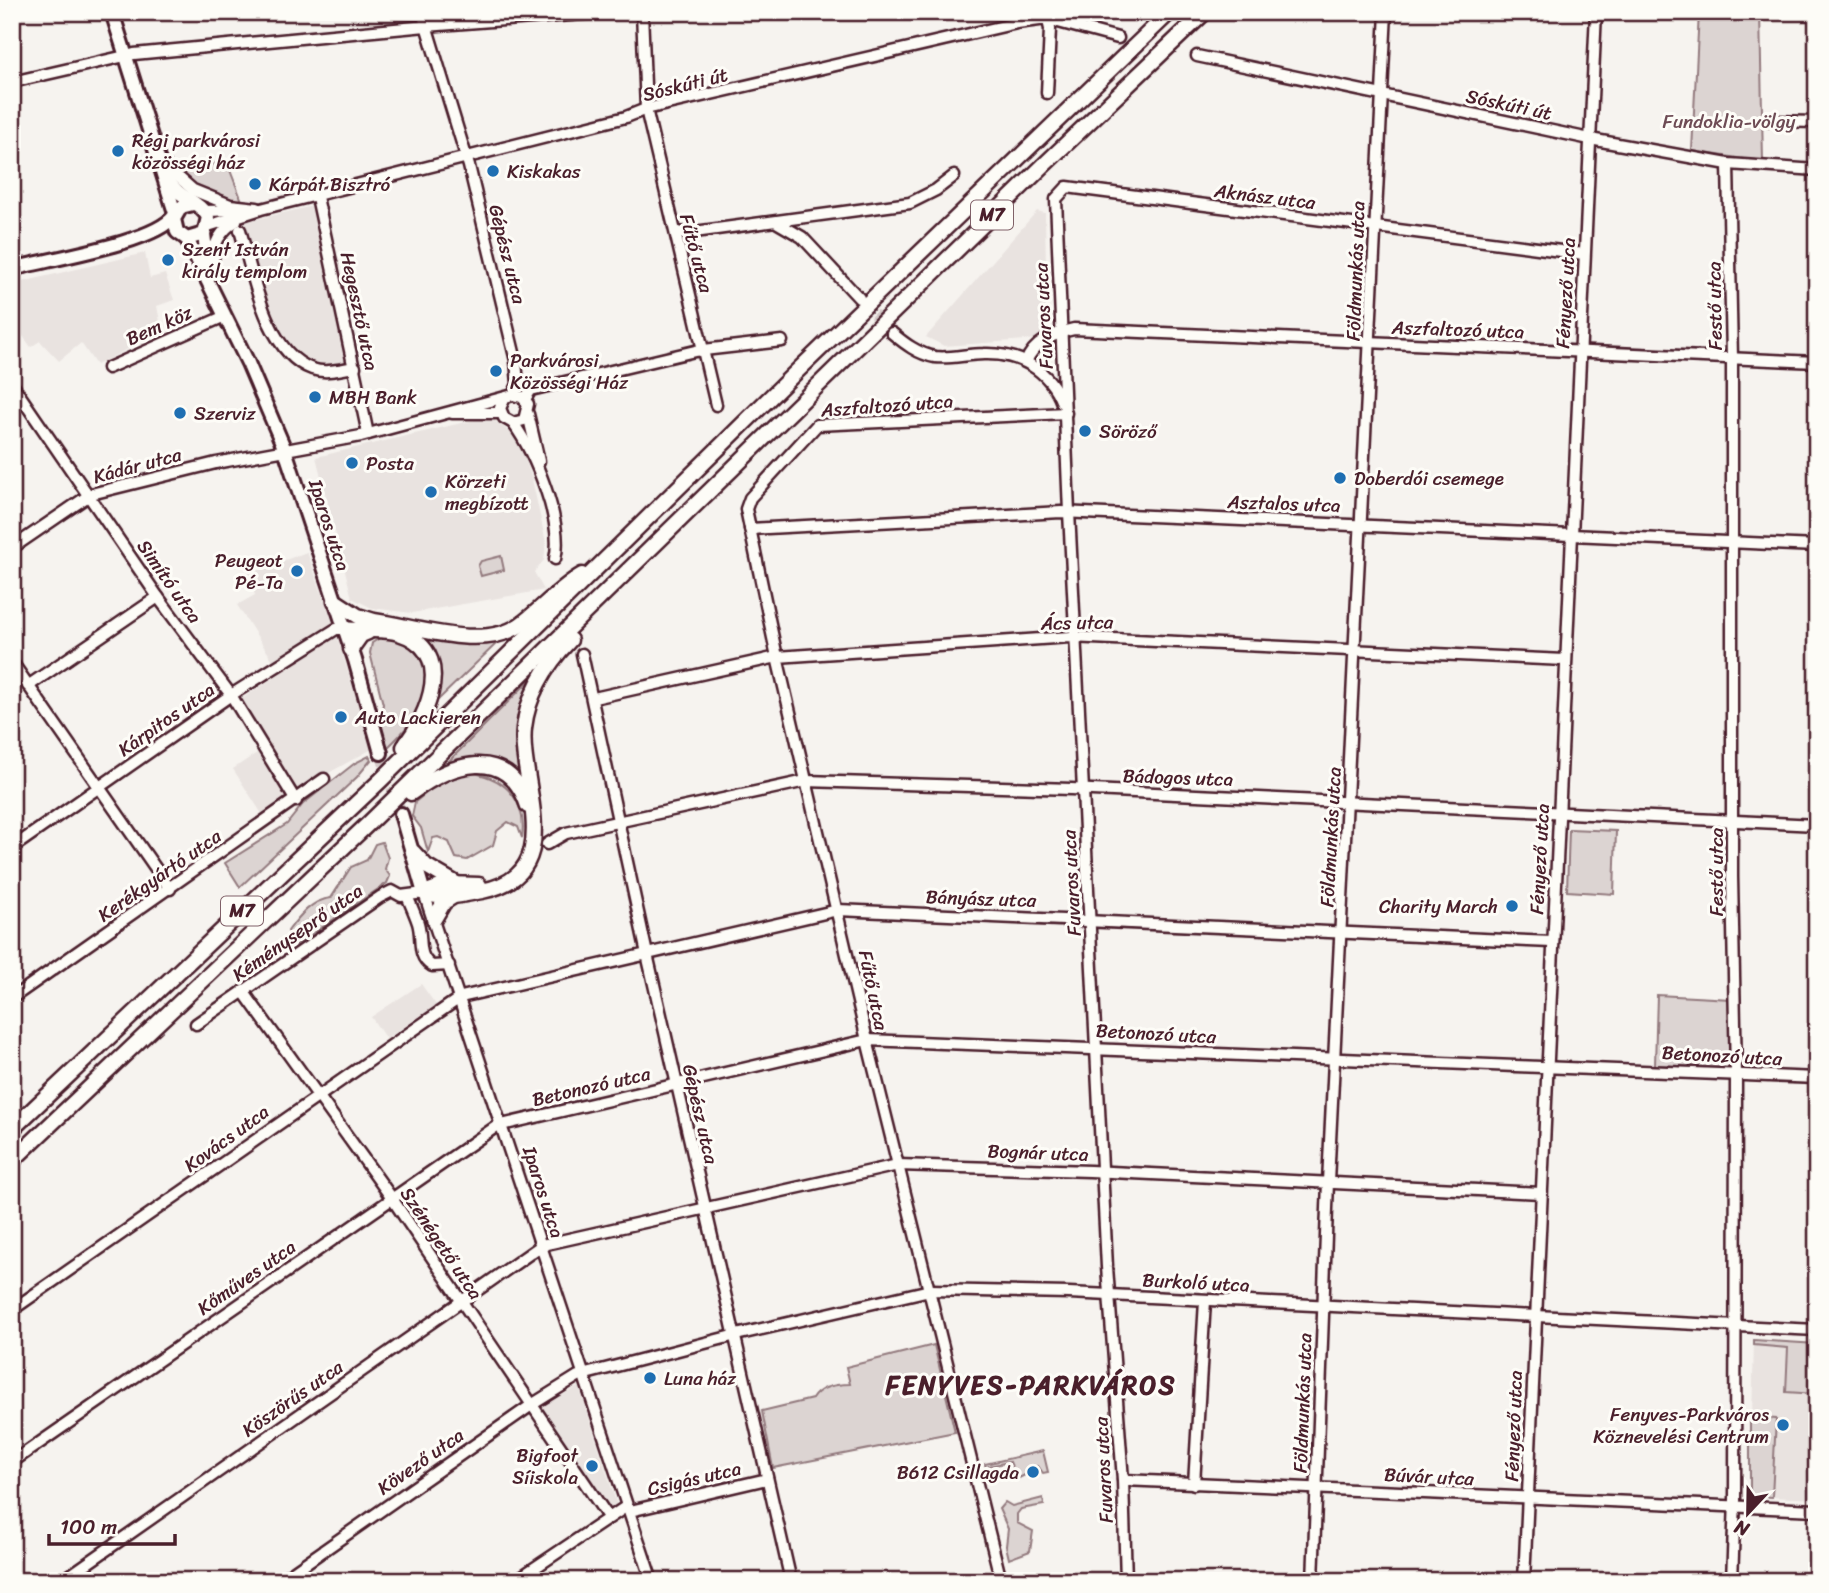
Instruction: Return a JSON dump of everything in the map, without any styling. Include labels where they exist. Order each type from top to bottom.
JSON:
[{"type":"highway","name":"M7","points":[[12,1129],[381,779],[1170,12]]},
{"type":"highway","name":"M7","points":[[12,1161],[367,825],[1006,202],[1205,12]]},
{"type":"highway","points":[[335,601],[371,626],[468,638],[495,637],[519,626],[568,583],[602,563]]},
{"type":"highway","points":[[424,893],[441,886],[456,891],[504,884],[526,862],[536,831],[524,730],[534,690],[558,652],[603,606],[624,575]]},
{"type":"highway","points":[[345,629],[356,623],[388,630],[415,641],[424,651],[433,680],[430,704],[419,727],[381,779]]},
{"type":"highway","points":[[351,649],[371,626]]},
{"type":"highway","points":[[367,825],[450,768],[478,764],[501,772],[524,796],[530,819],[528,843],[518,861],[502,877],[456,891],[444,902],[434,919]]},
{"type":"highway","points":[[413,852],[456,891]]},
{"type":"main road","points":[[112,12],[175,215],[174,227],[183,237]]},
{"type":"main road","points":[[146,236],[183,237],[206,230],[205,211],[173,189],[159,160]]},
{"type":"main road","points":[[12,269],[146,236],[168,225],[184,205],[193,204]]},
{"type":"main road","name":"Iparos utca","points":[[206,230],[207,259],[214,272],[225,316]]},
{"type":"main road","name":"Iparos utca","points":[[183,237],[225,316],[285,450],[345,629],[381,753]]},
{"type":"main road","name":"Iparos utca","points":[[401,814],[424,893]]},
{"type":"street","name":"Gépész utca","points":[[422,12],[466,156],[516,361],[518,384],[509,396]]},
{"type":"street","points":[[12,82],[126,55],[426,26],[610,12]]},
{"type":"street","name":"Fűtő utca","points":[[642,12],[646,109],[671,225],[676,232],[716,405]]},
{"type":"street","name":"Földmunkás utca","points":[[1313,1581],[1328,1182],[1349,802],[1386,12]]},
{"type":"street","name":"Fényező utca","points":[[1524,1581],[1596,12]]},
{"type":"street","points":[[1047,16],[1047,93]]},
{"type":"street","name":"Sóskúti út","points":[[206,230],[261,209],[626,117],[646,109],[1047,16],[1118,38]]},
{"type":"street","name":"Sóskúti út","points":[[1197,56],[1590,139],[1728,164],[1817,170]]},
{"type":"street","points":[[1766,121],[1817,122]]},
{"type":"street","points":[[159,160],[193,190],[230,205],[261,209]]},
{"type":"street","name":"Festő utca","points":[[1728,164],[1732,358],[1736,1073],[1735,1507],[1732,1581]]},
{"type":"street","points":[[676,232],[774,222],[910,203],[936,190],[954,176]]},
{"type":"street","name":"Aknász utca","points":[[1067,187],[1584,254]]},
{"type":"street","name":"Fuvaros utca","points":[[1067,187],[1056,199],[1060,332],[1102,1172],[1123,1480],[1126,1581]]},
{"type":"street","name":"Hegesztő utca","points":[[317,197],[368,434]]},
{"type":"street","points":[[214,272],[213,251],[220,234],[227,226],[261,209]]},
{"type":"street","name":"Sóskúti út","points":[[205,211],[261,209]]},
{"type":"street","points":[[774,222],[802,237],[859,298]]},
{"type":"street","points":[[240,230],[270,327],[288,353],[313,370],[327,372],[355,367]]},
{"type":"street","name":"Bem köz","points":[[108,368],[225,316]]},
{"type":"street","name":"Aszfaltozó utca","points":[[1060,332],[1074,329],[1817,362]]},
{"type":"street","points":[[1026,362],[1029,353],[1060,332]]},
{"type":"street","points":[[892,333],[908,346],[932,356],[994,354],[1026,362],[1050,381],[1066,413]]},
{"type":"street","points":[[524,398],[531,390],[703,349],[782,341]]},
{"type":"street","name":"Gépész utca","points":[[516,361],[522,368],[526,391],[524,398]]},
{"type":"street","name":"Simító utca","points":[[12,384],[91,494],[158,597],[231,695],[296,801]]},
{"type":"street","points":[[285,450],[421,422],[440,413],[509,396],[524,398]]},
{"type":"street","points":[[509,396],[500,405],[506,420],[513,423],[522,421],[528,414]]},
{"type":"street","points":[[524,398],[558,545],[555,559]]},
{"type":"street","points":[[440,413],[501,413]]},
{"type":"street","name":"Aszfaltozó utca","points":[[813,428],[822,424],[1066,413]]},
{"type":"street","points":[[513,423],[539,469]]},
{"type":"street","name":"Fűtő utca","points":[[813,428],[750,498],[746,509],[777,657],[867,1040],[1000,1581]]},
{"type":"street","name":"Kádár utca","points":[[12,548],[91,494],[216,463],[285,450]]},
{"type":"street","name":"Asztalos utca","points":[[750,529],[1069,513],[1817,546]]},
{"type":"street","points":[[28,686],[158,597]]},
{"type":"street","name":"Kárpitos utca","points":[[12,848],[231,695],[336,629],[345,629]]},
{"type":"street","name":"Ács utca","points":[[594,698],[777,657],[1076,637],[1565,660]]},
{"type":"street","name":"Gépész utca","points":[[582,654],[594,698],[617,821],[791,1581]]},
{"type":"street","points":[[12,663],[170,889]]},
{"type":"street","name":"Kerékgyártó utca","points":[[12,998],[324,779]]},
{"type":"street","name":"Bádogos utca","points":[[547,844],[566,833],[806,781],[1084,790],[1817,825]]},
{"type":"street","name":"Kéményseprő utca","points":[[196,1024],[380,897],[392,891],[407,896],[424,893]]},
{"type":"street","name":"Iparos utca","points":[[424,893],[461,997],[652,1581]]},
{"type":"street","points":[[407,896],[419,925],[424,960],[432,966],[449,965]]},
{"type":"street","name":"Bányász utca","points":[[461,997],[838,910],[1552,942]]},
{"type":"street","name":"Szénégető utca","points":[[243,991],[391,1197],[608,1517]]},
{"type":"street","name":"Kovács utca","points":[[12,1310],[461,997]]},
{"type":"street","name":"Betonozó utca","points":[[502,1125],[867,1040],[1549,1065],[1817,1078]]},
{"type":"street","name":"Kőműves utca","points":[[12,1462],[391,1197],[502,1125]]},
{"type":"street","name":"Bognár utca","points":[[542,1245],[898,1166],[1102,1172],[1541,1193]]},
{"type":"street","name":"Köszörűs utca","points":[[62,1581],[542,1245]]},
{"type":"street","name":"Burkoló utca","points":[[583,1374],[930,1290],[1110,1296],[1817,1330]]},
{"type":"street","points":[[1194,1483],[1205,1301]]},
{"type":"street","name":"Kövező utca","points":[[280,1581],[533,1404],[583,1374]]},
{"type":"street","name":"Csigás utca","points":[[515,1581],[608,1517],[628,1508],[767,1479]]},
{"type":"street","name":"Búvár utca","points":[[1123,1480],[1817,1510]]},
{"type":"shaded area","points":[[313,206],[349,363],[323,368],[314,367],[289,350],[273,324],[244,222]]},
{"type":"shaded area","points":[[1037,211],[1045,213],[1047,328],[1040,339],[944,346],[926,337]]},
{"type":"shaded area","points":[[145,253],[150,278],[165,274],[174,300],[157,306],[162,332],[96,365],[81,343],[59,361],[40,341],[31,347],[17,328],[12,332],[12,307],[18,302],[13,284]]},
{"type":"shaded area","points":[[491,418],[519,439],[532,479],[546,543],[544,560],[534,572],[544,590],[412,613],[372,608],[352,598],[316,457]]},
{"type":"shaded area","points":[[307,552],[333,623],[372,749],[323,776],[264,817],[233,769],[270,744],[240,700],[281,673],[237,605],[255,595],[247,574]]},
{"type":"shaded area","points":[[421,984],[436,1005],[386,1039],[371,1017]]},
{"type":"shaded area","name":"Fenyves-Parkváros Köznevelési Centrum","points":[[1754,1340],[1817,1344],[1817,1499],[1750,1496]]},
{"type":"shaded area","name":"Bigfoot Síiskola","points":[[579,1386],[617,1505],[607,1508],[541,1407]]},
{"type":"green space","name":"Fundoklia-völgy","points":[[1699,12],[1760,12],[1763,162],[1692,151]]},
{"type":"green space","points":[[226,160],[242,201],[209,193],[182,174]]},
{"type":"green space","points":[[501,556],[504,570],[481,576],[478,566],[481,561]]},
{"type":"green space","points":[[386,634],[411,646],[423,658],[429,671],[429,685],[424,699],[407,727],[387,748],[380,722],[383,704],[370,653],[372,643]]},
{"type":"green space","points":[[418,635],[472,645],[497,643],[437,701],[438,681]]},
{"type":"green space","points":[[531,679],[523,781],[473,759],[448,762]]},
{"type":"green space","points":[[369,756],[371,760],[357,777],[240,887],[225,863],[287,824],[303,804],[355,763]]},
{"type":"green space","points":[[473,773],[496,781],[512,795],[521,814],[522,838],[518,827],[508,822],[497,831],[493,845],[467,860],[456,858],[449,842],[438,837],[433,838],[428,852],[421,828],[412,816],[415,802],[445,778]]},
{"type":"green space","points":[[1569,829],[1616,831],[1614,894],[1567,891]]},
{"type":"green space","points":[[382,842],[388,858],[385,869],[390,876],[387,883],[296,945],[288,931],[297,920],[312,905],[331,898],[351,867],[367,860],[375,844]]},
{"type":"green space","points":[[1657,995],[1731,999],[1733,1069],[1655,1065]]},
{"type":"green space","points":[[1754,1340],[1817,1344],[1817,1394],[1786,1392],[1788,1348],[1754,1345]]},
{"type":"green space","points":[[934,1345],[955,1432],[773,1468],[762,1411],[812,1399],[819,1391],[829,1387],[850,1384],[846,1367]]},
{"type":"green space","points":[[1750,1417],[1776,1419],[1772,1497],[1750,1496]]},
{"type":"green space","points":[[1043,1451],[1048,1472],[1043,1473],[1038,1466],[1028,1468],[1029,1473],[1017,1479],[1010,1462],[989,1466],[991,1473],[987,1474],[985,1464]]},
{"type":"green space","points":[[1043,1498],[1044,1505],[1021,1509],[1017,1514],[1017,1523],[1033,1531],[1030,1551],[1009,1559],[1006,1546],[1008,1529],[999,1509],[1005,1502],[1012,1506]]},
{"type":"tunnel","points":[[863,303],[887,327]]},
{"type":"tunnel","points":[[381,753],[401,814]]},
{"type":"place","name":"Régi parkvárosi közösségi ház","points":[[118,151]]},
{"type":"place","name":"Kiskakas","points":[[493,171]]},
{"type":"place","name":"Kárpát Bisztró","points":[[255,184]]},
{"type":"place","name":"Szent István király templom","points":[[168,260]]},
{"type":"place","name":"Parkvárosi Közösségi Ház","points":[[496,371]]},
{"type":"place","name":"MBH Bank","points":[[315,397]]},
{"type":"place","name":"Szerviz","points":[[180,413]]},
{"type":"place","name":"Söröző","points":[[1085,431]]},
{"type":"place","name":"Posta","points":[[352,463]]},
{"type":"place","name":"Doberdói csemege","points":[[1340,478]]},
{"type":"place","name":"Körzeti megbízott","points":[[431,492]]},
{"type":"place","name":"Peugeot Pé-Ta","points":[[297,571]]},
{"type":"place","name":"Auto Lackieren","points":[[341,717]]},
{"type":"place","name":"Charity March","points":[[1512,906]]},
{"type":"place","name":"Luna ház","points":[[650,1378]]},
{"type":"place","name":"Fenyves-Parkváros Köznevelési Centrum","points":[[1783,1425]]},
{"type":"place","name":"Bigfoot Síiskola","points":[[592,1466]]},
{"type":"place","name":"B612 Csillagda","points":[[1033,1472]]},
{"type":"district","name":"FENYVES-PARKVÁROS","points":[[1031,1385]]}]
